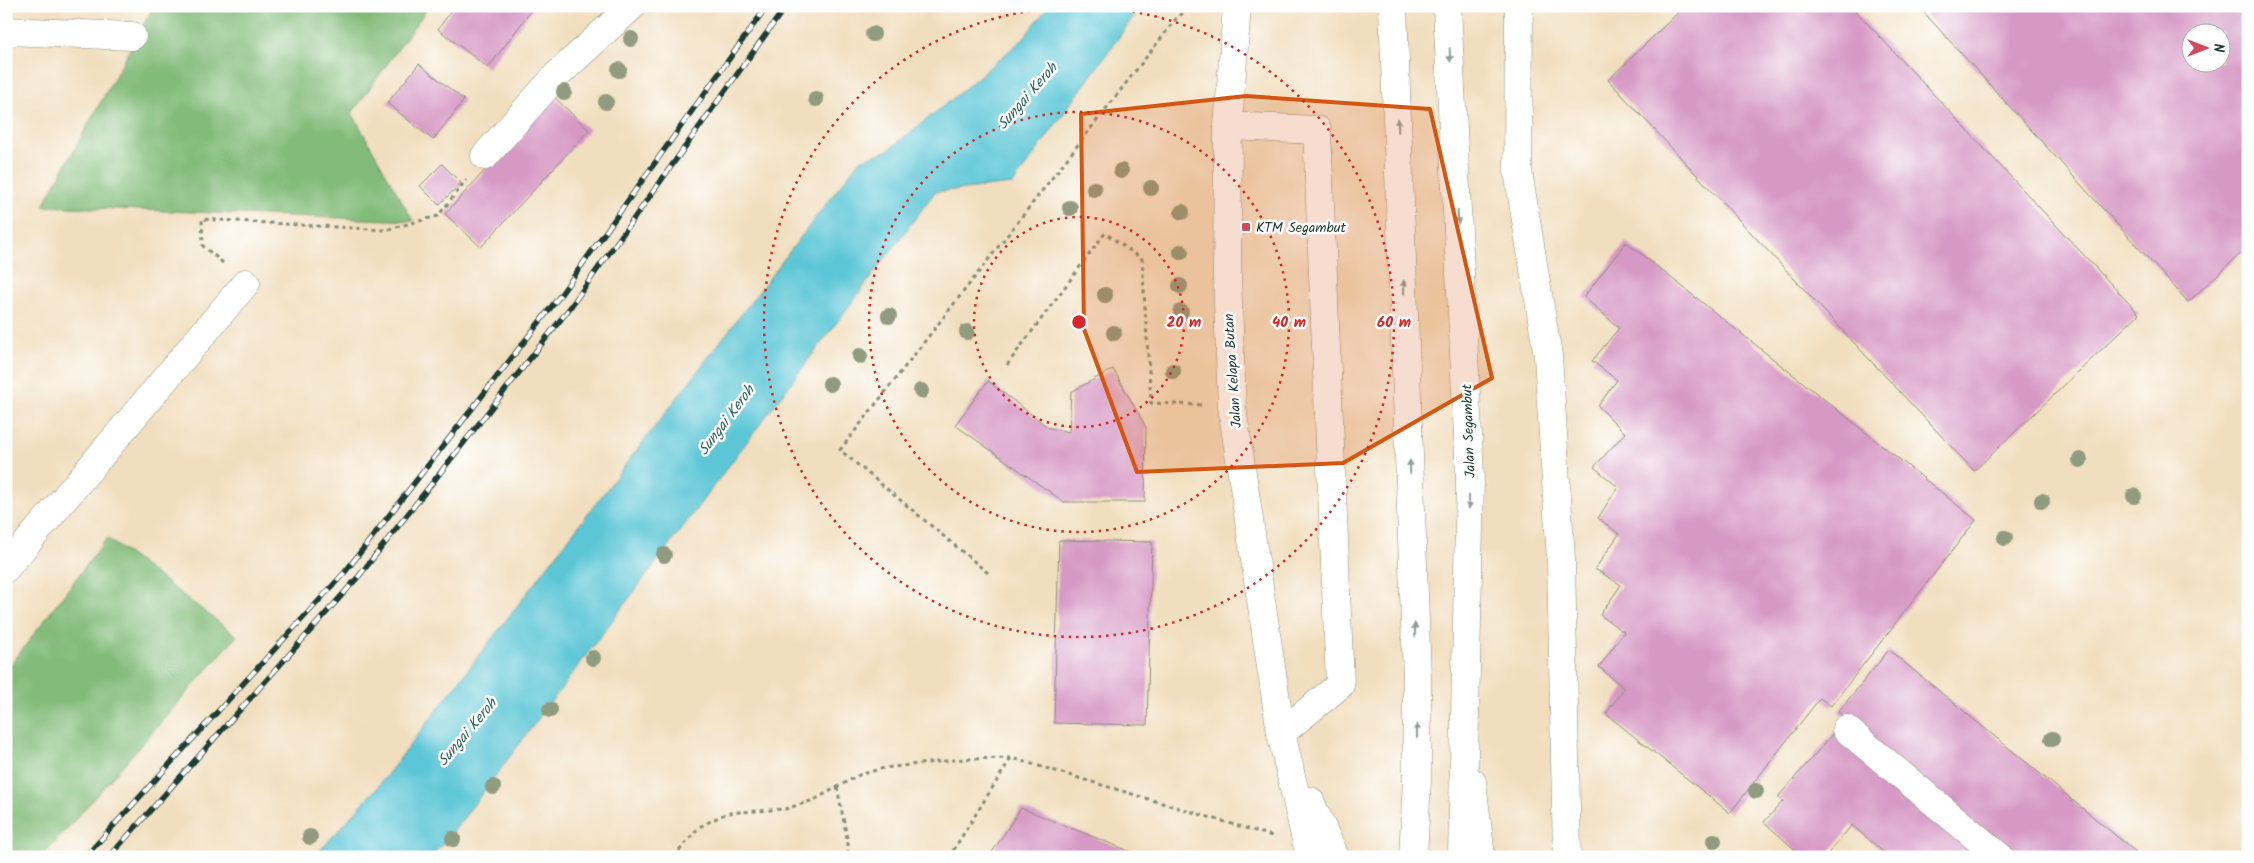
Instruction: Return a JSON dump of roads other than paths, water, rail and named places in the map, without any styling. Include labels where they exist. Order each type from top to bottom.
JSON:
[{"type":"main road","points":[[485,156],[556,76],[632,6]]},
{"type":"main road","name":"Jalan Kelapa Butan","points":[[1237,6],[1228,126],[1227,276],[1232,407],[1281,733],[1309,852]]},
{"type":"main road","points":[[1393,6],[1417,678],[1417,780],[1413,857]]},
{"type":"main road","name":"Jalan Segambut","points":[[1447,6],[1470,477],[1462,857]]},
{"type":"main road","points":[[1519,6],[1518,171],[1548,356],[1561,560],[1566,854]]},
{"type":"main road","points":[[6,31],[132,36]]},
{"type":"main road","points":[[1228,126],[1317,130],[1340,685],[1281,733]]},
{"type":"main road","points":[[6,568],[246,283]]},
{"type":"main road","points":[[1464,716],[1481,857]]},
{"type":"main road","points":[[1846,729],[2000,857]]},
{"type":"main road","name":"Jalan Kelapa Butan","points":[[1281,733],[1335,857]]},
{"type":"main road","points":[[1404,857],[1417,780]]},
{"type":"water","name":"Sungai Keroh","points":[[1049,6],[1138,6],[1134,16],[1013,184],[935,192],[447,840],[430,857],[314,857],[377,788],[860,160],[887,151],[951,100],[1022,40]]},
{"type":"railway","points":[[85,857],[345,572],[559,297],[767,6]]},
{"type":"railway","points":[[109,857],[359,576],[569,309],[786,6]]},
{"type":"place","name":"KTM Segambut","points":[[1246,227]]}]
